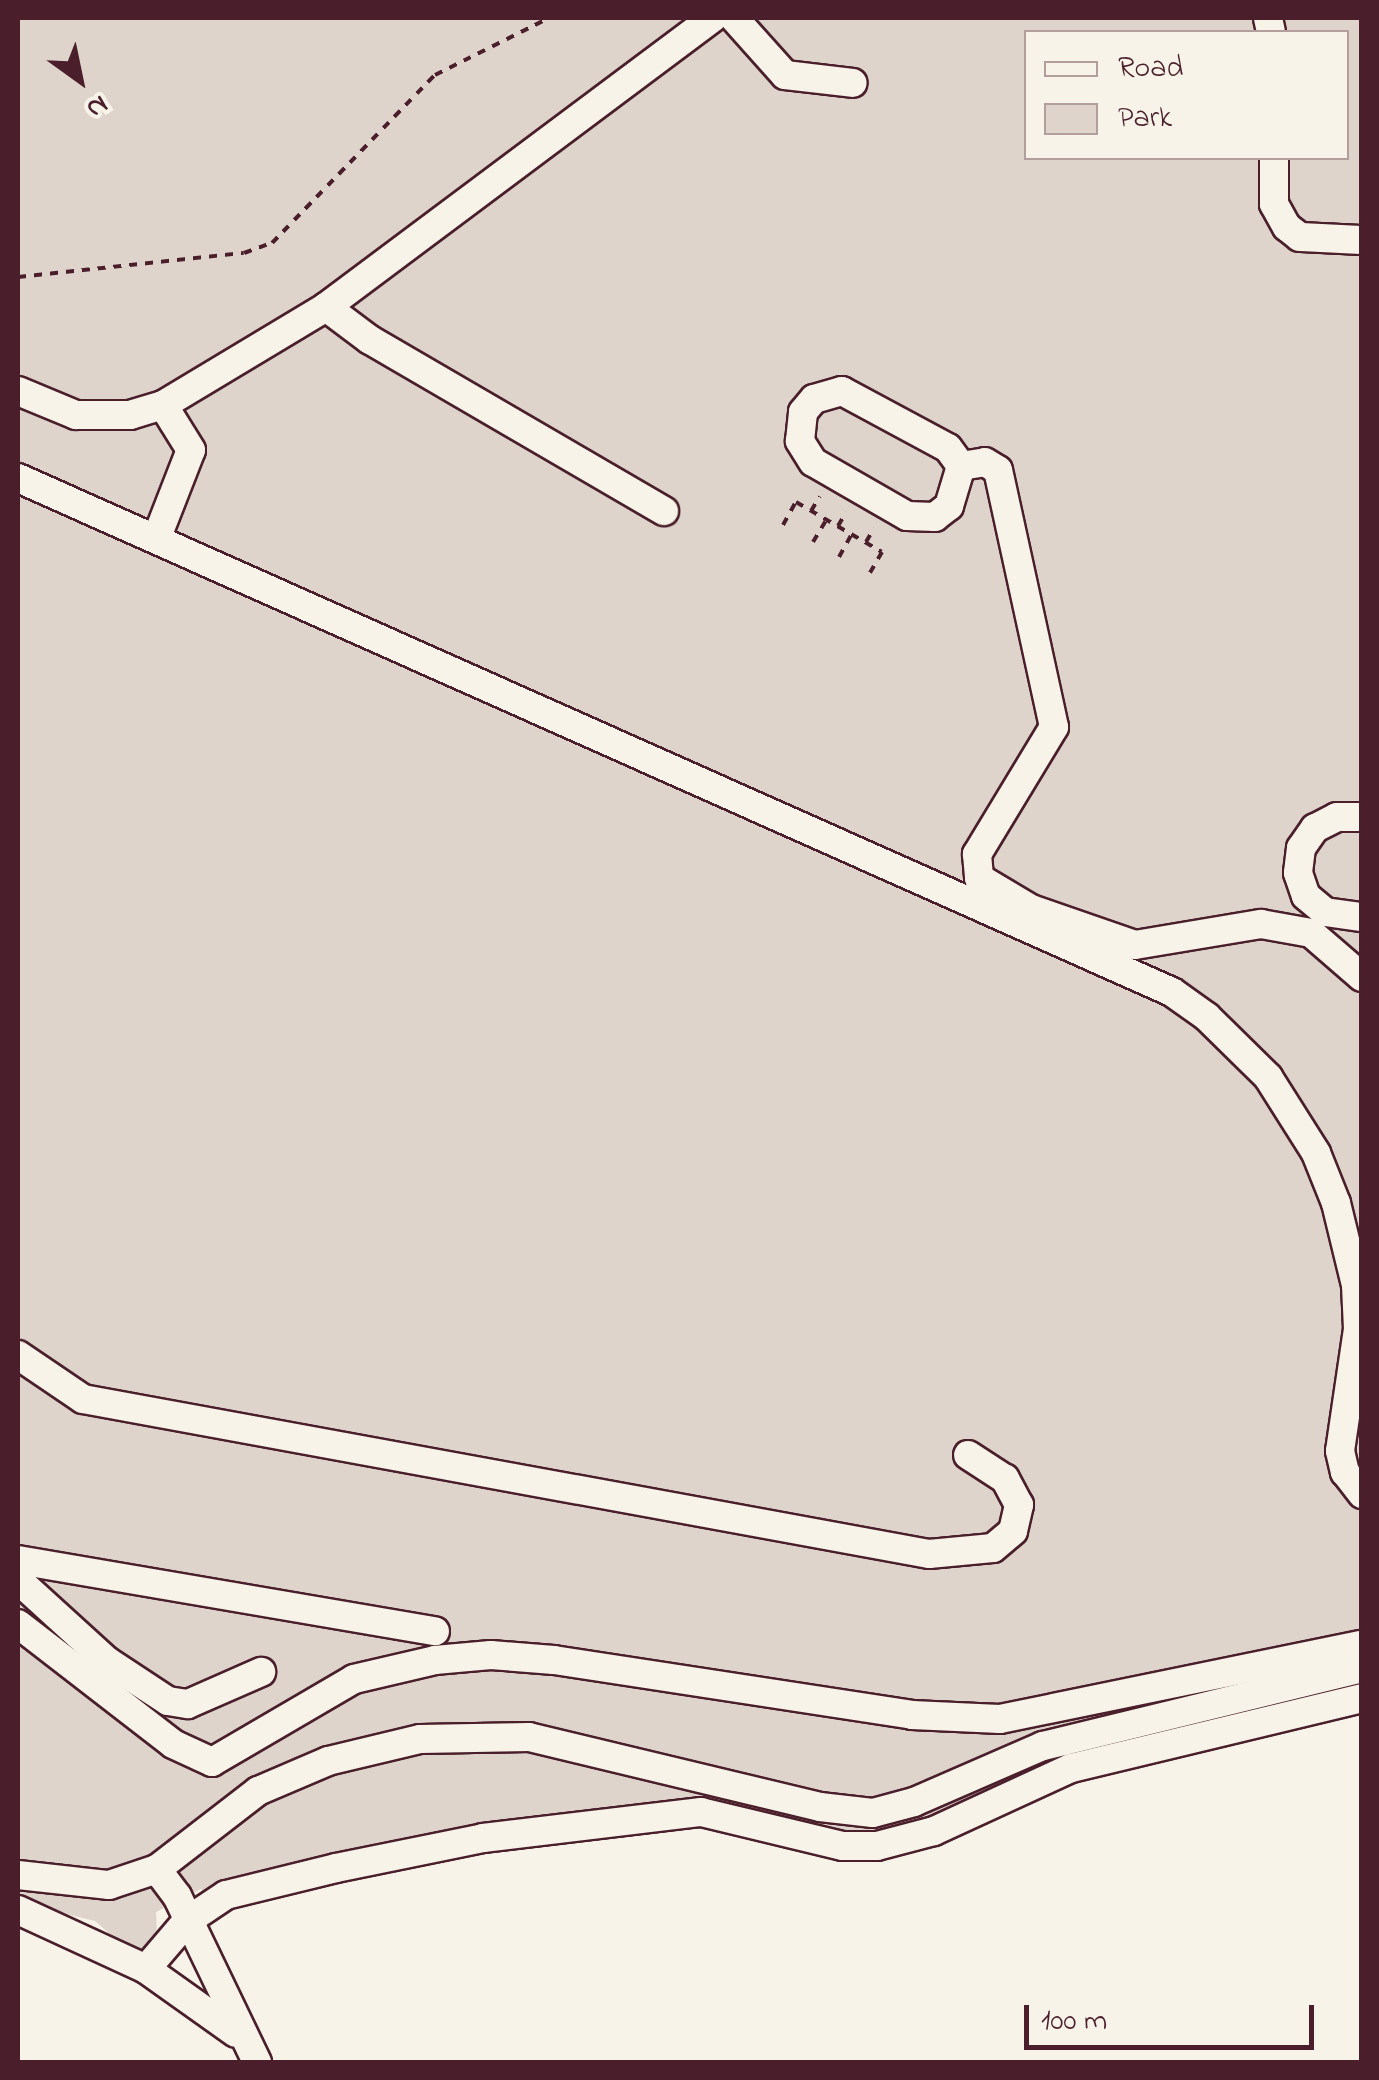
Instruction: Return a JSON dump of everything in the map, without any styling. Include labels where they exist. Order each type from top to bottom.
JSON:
[{"type":"street","points":[[18,391],[92,417],[163,405],[326,307],[713,18]]},
{"type":"street","points":[[734,18],[784,74],[853,82]]},
{"type":"street","points":[[1274,160],[1274,204],[1287,227],[1300,237],[1362,240]]},
{"type":"street","points":[[326,307],[370,340],[664,511]]},
{"type":"street","points":[[842,391],[948,448],[961,466],[949,506],[935,517],[907,516],[814,462],[798,428],[814,399],[842,391]]},
{"type":"street","points":[[157,537],[191,450],[163,405]]},
{"type":"street","points":[[961,466],[985,462],[998,470],[1054,728],[977,854],[979,878],[1031,909],[1135,945],[1261,924],[1318,923],[1362,916]]},
{"type":"street","points":[[18,478],[1172,992],[1208,1017],[1268,1076],[1316,1153],[1336,1203],[1356,1286],[1358,1329],[1340,1451],[1345,1472],[1362,1494]]},
{"type":"street","points":[[1362,817],[1326,821],[1301,848],[1301,885],[1318,923],[1362,977]]},
{"type":"street","points":[[18,1355],[83,1400],[929,1554],[993,1548],[1013,1531],[1018,1505],[1004,1479],[968,1454]]},
{"type":"street","points":[[18,1560],[435,1631]]},
{"type":"street","points":[[18,1580],[106,1661],[168,1701],[188,1704],[261,1672]]},
{"type":"street","points":[[18,1624],[173,1744],[212,1762],[354,1679],[435,1660],[491,1655],[554,1660],[912,1716],[1000,1718],[1362,1644]]},
{"type":"street","points":[[18,1875],[109,1886],[157,1869],[258,1792],[328,1761],[420,1739],[529,1737],[820,1806],[873,1813],[914,1802],[1043,1746],[1362,1668]]},
{"type":"street","points":[[146,1969],[182,1908],[336,1868],[483,1838],[701,1812],[843,1846],[877,1846],[934,1831],[1070,1768],[1362,1698]]},
{"type":"street","points":[[157,1869],[182,1908],[256,2062]]},
{"type":"street","points":[[18,1910],[146,1969],[242,2037]]},
{"type":"path","points":[[18,277],[244,253],[272,243],[296,224],[434,75],[549,18]]},
{"type":"path","points":[[811,511],[820,496]]},
{"type":"path","points":[[783,525],[796,502],[882,552],[870,574]]},
{"type":"path","points":[[838,526],[846,512]]},
{"type":"path","points":[[813,542],[826,519]]},
{"type":"path","points":[[866,542],[874,528]]},
{"type":"path","points":[[839,557],[852,534]]},
{"type":"green space","points":[[18,18],[1361,18],[1361,1690],[861,1839],[695,1803],[205,1894],[201,1889],[156,1912],[157,1935],[147,1953],[136,1957],[95,1921],[18,1902]]}]
